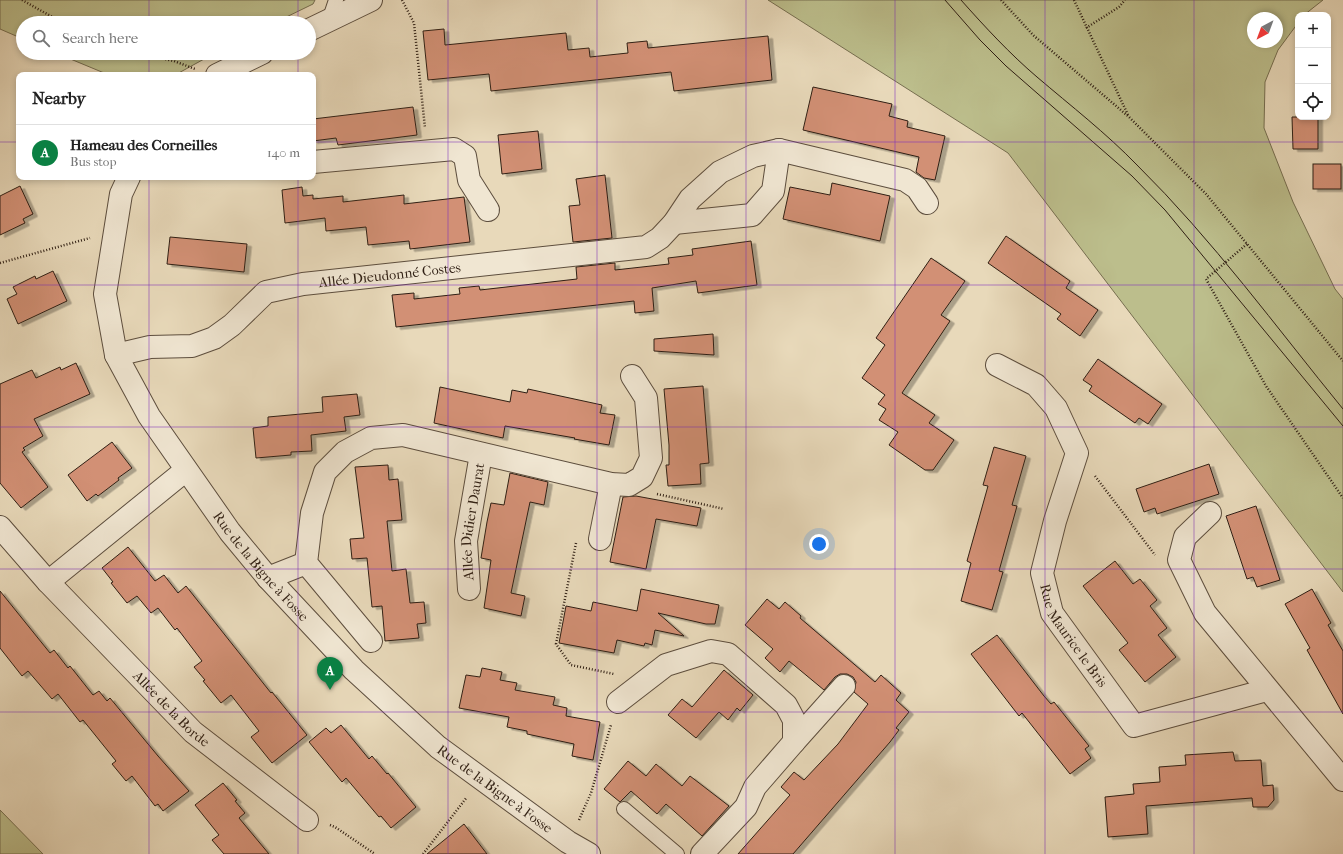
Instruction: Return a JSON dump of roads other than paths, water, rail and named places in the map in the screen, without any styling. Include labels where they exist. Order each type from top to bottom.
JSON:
[{"type":"street","points":[[316,26],[371,0]]},
{"type":"street","points":[[215,72],[245,60]]},
{"type":"street","points":[[316,162],[454,149],[465,156],[469,180],[488,210]]},
{"type":"street","points":[[674,223],[752,215],[772,191],[779,150]]},
{"type":"street","name":"Allée Dieudonné Costes","points":[[116,355],[150,347],[192,346],[214,338],[232,325],[266,292],[303,284],[646,248],[660,238],[674,223],[690,199],[720,172],[753,156],[779,150],[906,180],[917,188],[927,203]]},
{"type":"street","name":"Rue de la Bigne à Fosse","points":[[128,180],[121,194],[105,294],[116,355],[150,416],[186,470],[230,532],[268,578],[354,670],[438,747],[568,842],[590,854]]},
{"type":"street","name":"Rue Maurice le Bris","points":[[997,364],[1036,384],[1056,408],[1077,453],[1055,521],[1042,573],[1052,613],[1134,726],[1267,690]]},
{"type":"street","points":[[600,537],[620,484],[642,477],[651,458],[646,398],[632,376]]},
{"type":"street","name":"Allée Didier Daurat","points":[[306,563],[312,513],[325,472],[344,452],[371,438],[403,435],[481,454],[620,484]]},
{"type":"street","name":"Allée Didier Daurat","points":[[469,589],[466,541],[481,454]]},
{"type":"street","points":[[48,582],[186,470]]},
{"type":"street","points":[[1210,513],[1185,537],[1179,560],[1205,613],[1267,690],[1343,780]]},
{"type":"street","name":"Allée de la Borde","points":[[0,527],[48,582],[193,732],[307,820]]},
{"type":"street","points":[[268,578],[306,563],[371,641]]},
{"type":"street","points":[[618,702],[666,665],[710,651],[728,654],[786,705],[794,720],[794,742]]},
{"type":"street","points":[[702,854],[746,806],[755,787],[844,686]]},
{"type":"lane","points":[[329,20],[336,0]]},
{"type":"lane","points":[[624,809],[676,854]]},
{"type":"tram line","points":[[945,0],[980,40],[1006,66],[1132,176],[1165,210],[1343,426]]},
{"type":"tram line","points":[[961,0],[1017,59],[1113,142],[1165,194],[1192,223],[1243,284],[1343,409]]},
{"type":"place","name":"Hameau des Corneilles","points":[[330,690]]}]
